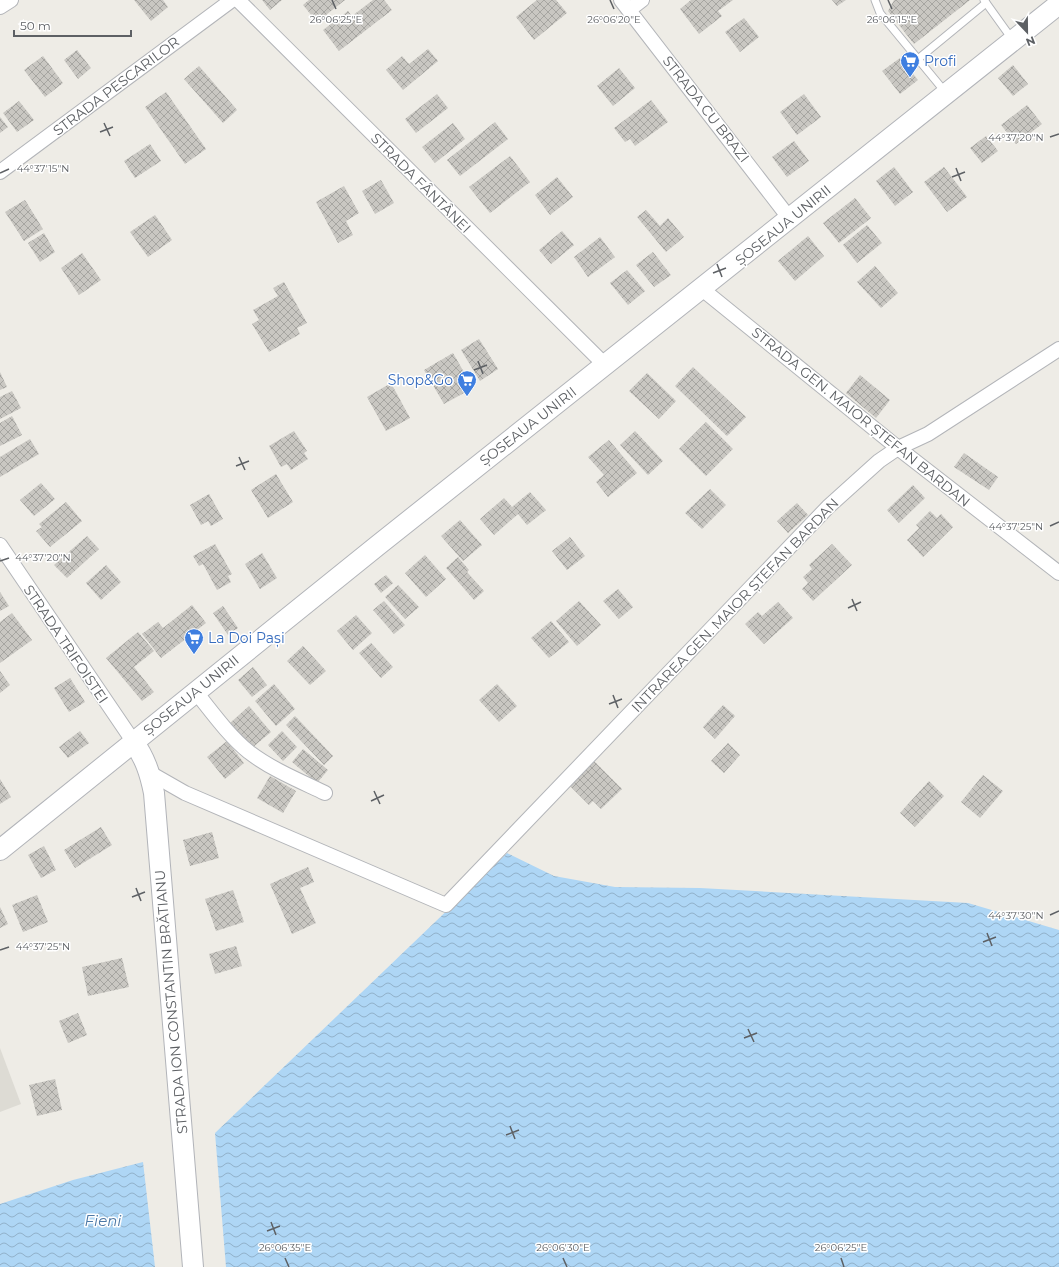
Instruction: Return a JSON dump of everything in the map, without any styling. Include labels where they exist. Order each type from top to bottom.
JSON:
[{"type":"main road","name":"ȘOSEAUA UNIRII","points":[[0,850],[133,741],[1059,4]]},
{"type":"main road","name":"STRADA ION CONSTANTIN BRĂTIANU","points":[[133,741],[142,754],[150,773],[155,801],[193,1267]]},
{"type":"street","points":[[0,7],[11,0]]},
{"type":"street","name":"STRADA PESCARILOR","points":[[0,172],[232,0]]},
{"type":"street","name":"STRADA FÂNTÂNEI","points":[[238,0],[605,365]]},
{"type":"street","points":[[625,5],[642,0]]},
{"type":"street","name":"STRADA CU BRAZI","points":[[625,5],[790,219]]},
{"type":"street","name":"STRADA GEN. MAIOR ȘTEFAN BARDAN","points":[[702,289],[898,448],[1059,573]]},
{"type":"street","name":"INTRAREA GEN. MAIOR ȘTEFAN BARDAN","points":[[150,773],[185,792],[446,905],[828,507],[879,461],[898,448],[928,434],[1059,349]]},
{"type":"street","name":"STRADA TRIFOISTEI","points":[[0,545],[133,741]]},
{"type":"street","points":[[196,691],[237,741],[250,753],[284,773],[325,793]]},
{"type":"lane","points":[[875,0],[880,14],[947,94]]},
{"type":"lane","points":[[918,59],[985,1],[1013,41]]},
{"type":"shaded area","points":[[0,1048],[21,1104],[0,1112]]},
{"type":"water","points":[[507,853],[554,876],[615,887],[700,888],[968,903],[1059,930],[1059,1267],[226,1267],[215,1133]]},
{"type":"water","name":"Fieni","points":[[143,1162],[155,1267],[0,1267],[0,1204],[73,1180]]},
{"type":"building","points":[[134,0],[163,0],[168,7],[151,21]]},
{"type":"building","points":[[262,0],[282,0],[270,10]]},
{"type":"building","points":[[309,0],[345,0],[317,22],[303,5]]},
{"type":"building","points":[[373,0],[384,0],[392,10],[339,51],[323,30],[348,11],[352,16]]},
{"type":"building","points":[[537,0],[556,0],[567,13],[534,40],[516,17]]},
{"type":"building","points":[[691,0],[733,0],[718,11],[722,16],[699,34],[680,9]]},
{"type":"building","points":[[832,0],[846,0],[837,6]]},
{"type":"building","points":[[894,0],[970,0],[914,44],[888,11]]},
{"type":"building","points":[[744,18],[759,37],[740,52],[725,32]]},
{"type":"building","points":[[428,49],[438,61],[403,90],[386,70],[402,56],[409,64]]},
{"type":"building","points":[[77,50],[91,68],[78,79],[64,60]]},
{"type":"building","points":[[43,56],[63,83],[45,97],[24,70]]},
{"type":"building","points":[[900,58],[918,80],[900,94],[882,71]]},
{"type":"building","points":[[1013,65],[1028,84],[1013,96],[998,78]]},
{"type":"building","points":[[199,66],[237,110],[223,123],[184,79]]},
{"type":"building","points":[[619,68],[635,88],[613,106],[597,86]]},
{"type":"building","points":[[166,92],[206,149],[185,164],[145,107]]},
{"type":"building","points":[[437,94],[448,108],[416,133],[405,119]]},
{"type":"building","points":[[804,94],[821,117],[797,135],[780,112]]},
{"type":"building","points":[[651,100],[668,122],[635,146],[630,139],[625,142],[614,128]]},
{"type":"building","points":[[19,101],[34,120],[17,132],[3,113]]},
{"type":"building","points":[[1027,105],[1042,124],[1016,144],[1001,125]]},
{"type":"building","points":[[0,117],[8,127],[0,133]]},
{"type":"building","points":[[495,122],[508,139],[460,176],[447,160]]},
{"type":"building","points":[[453,123],[465,139],[435,163],[422,147]]},
{"type":"building","points":[[986,136],[998,151],[982,163],[970,148]]},
{"type":"building","points":[[794,141],[809,161],[787,177],[772,157]]},
{"type":"building","points":[[150,144],[161,161],[135,178],[124,161]]},
{"type":"building","points":[[510,156],[530,182],[490,213],[469,187]]},
{"type":"building","points":[[894,167],[913,192],[895,206],[876,181]]},
{"type":"building","points":[[944,167],[967,197],[947,212],[924,182]]},
{"type":"building","points":[[557,177],[573,197],[550,215],[535,195]]},
{"type":"building","points":[[381,180],[394,203],[375,214],[362,191]]},
{"type":"building","points":[[344,186],[359,213],[346,221],[353,235],[338,243],[316,202]]},
{"type":"building","points":[[855,198],[871,218],[839,243],[823,223]]},
{"type":"building","points":[[25,200],[43,229],[24,241],[5,212]]},
{"type":"building","points":[[646,210],[660,226],[668,218],[684,237],[666,252],[637,217]]},
{"type":"building","points":[[155,215],[172,240],[148,257],[130,232]]},
{"type":"building","points":[[867,225],[882,243],[857,263],[843,245]]},
{"type":"building","points":[[562,231],[574,245],[551,264],[539,250]]},
{"type":"building","points":[[44,233],[55,252],[40,262],[28,243]]},
{"type":"building","points":[[808,236],[824,256],[795,281],[778,261]]},
{"type":"building","points":[[600,237],[615,257],[588,277],[574,257]]},
{"type":"building","points":[[653,252],[671,275],[654,287],[636,265]]},
{"type":"building","points":[[82,253],[101,280],[79,295],[61,268]]},
{"type":"building","points":[[875,266],[898,293],[881,308],[857,282]]},
{"type":"building","points":[[627,270],[645,291],[628,305],[610,283]]},
{"type":"building","points":[[284,282],[307,323],[297,328],[300,334],[269,352],[252,324],[259,320],[253,310],[278,296],[273,288]]},
{"type":"building","points":[[479,339],[498,369],[480,381],[461,350]]},
{"type":"building","points":[[453,353],[473,388],[444,404],[424,370]]},
{"type":"building","points":[[693,367],[746,417],[727,436],[675,386]]},
{"type":"building","points":[[0,372],[7,387],[0,390]]},
{"type":"building","points":[[647,373],[676,401],[659,419],[629,391]]},
{"type":"building","points":[[860,375],[890,400],[876,418],[846,393]]},
{"type":"building","points":[[391,383],[410,418],[386,431],[367,397]]},
{"type":"building","points":[[12,391],[21,408],[0,419],[0,397]]},
{"type":"building","points":[[12,416],[22,435],[0,446],[0,423]]},
{"type":"building","points":[[706,422],[733,449],[706,476],[679,449]]},
{"type":"building","points":[[294,431],[307,451],[304,453],[308,459],[291,470],[287,464],[281,467],[269,446]]},
{"type":"building","points":[[635,431],[663,461],[648,475],[620,445]]},
{"type":"building","points":[[30,439],[39,454],[0,477],[0,457]]},
{"type":"building","points":[[609,440],[637,473],[608,497],[596,482],[604,475],[588,457]]},
{"type":"building","points":[[964,453],[998,477],[989,490],[954,467]]},
{"type":"building","points":[[276,474],[293,502],[268,518],[251,490]]},
{"type":"building","points":[[41,483],[55,499],[34,516],[20,500]]},
{"type":"building","points":[[913,485],[925,498],[899,523],[887,510]]},
{"type":"building","points":[[710,489],[726,505],[702,529],[685,513]]},
{"type":"building","points":[[530,492],[546,510],[527,525],[518,514],[494,535],[480,519],[504,498],[512,507]]},
{"type":"building","points":[[209,494],[223,519],[211,526],[208,521],[201,525],[190,505]]},
{"type":"building","points":[[66,502],[82,521],[50,547],[36,531],[42,527],[39,524]]},
{"type":"building","points":[[797,503],[808,515],[788,533],[777,521]]},
{"type":"building","points":[[930,511],[937,518],[941,514],[953,527],[923,557],[907,540],[919,528],[916,525]]},
{"type":"building","points":[[460,520],[482,545],[463,561],[441,536]]},
{"type":"building","points":[[87,536],[99,549],[67,578],[54,565]]},
{"type":"building","points":[[570,537],[585,556],[567,570],[552,551]]},
{"type":"building","points":[[215,544],[232,574],[228,576],[231,582],[217,590],[203,564],[199,566],[193,556]]},
{"type":"building","points":[[832,544],[852,565],[813,601],[802,589],[808,583],[803,577],[812,569],[809,565]]},
{"type":"building","points":[[262,553],[277,578],[260,589],[245,564]]},
{"type":"building","points":[[425,555],[446,579],[426,597],[405,573]]},
{"type":"building","points":[[458,557],[469,570],[467,572],[484,591],[474,600],[446,568]]},
{"type":"building","points":[[106,565],[121,582],[101,600],[86,583]]},
{"type":"building","points":[[386,575],[393,583],[381,593],[374,584]]},
{"type":"building","points":[[398,585],[419,607],[405,619],[385,597]]},
{"type":"building","points":[[618,589],[633,607],[619,619],[603,601]]},
{"type":"building","points":[[0,592],[9,606],[0,611]]},
{"type":"building","points":[[384,601],[405,625],[394,634],[373,610]]},
{"type":"building","points":[[579,601],[601,625],[577,646],[556,621]]},
{"type":"building","points":[[778,602],[793,618],[764,644],[745,624],[758,612],[762,616]]},
{"type":"building","points":[[192,605],[206,623],[161,658],[142,634],[158,622],[163,628]]},
{"type":"building","points":[[223,606],[238,628],[228,635],[213,613]]},
{"type":"building","points":[[12,613],[32,640],[0,663],[0,622]]},
{"type":"building","points":[[356,615],[372,633],[353,650],[337,631]]},
{"type":"building","points":[[551,621],[569,642],[549,658],[531,638]]},
{"type":"building","points":[[138,632],[154,651],[134,667],[154,692],[142,701],[106,658]]},
{"type":"building","points":[[371,643],[393,667],[381,678],[359,653]]},
{"type":"building","points":[[303,646],[326,671],[310,685],[287,661]]},
{"type":"building","points":[[253,667],[267,685],[252,697],[238,680]]},
{"type":"building","points":[[0,671],[10,685],[0,693]]},
{"type":"building","points":[[70,678],[85,702],[69,712],[54,688]]},
{"type":"building","points":[[274,684],[295,709],[276,726],[255,701]]},
{"type":"building","points":[[497,684],[517,706],[499,722],[479,700]]},
{"type":"building","points":[[723,705],[735,716],[715,739],[703,727]]},
{"type":"building","points":[[249,706],[271,732],[252,748],[230,723]]},
{"type":"building","points":[[295,716],[333,756],[324,765],[286,725]]},
{"type":"building","points":[[80,731],[89,743],[68,758],[59,747]]},
{"type":"building","points":[[282,731],[297,747],[283,761],[268,745]]},
{"type":"building","points":[[227,741],[244,763],[225,779],[207,757]]},
{"type":"building","points":[[728,743],[740,755],[724,773],[711,761]]},
{"type":"building","points":[[303,749],[328,770],[317,783],[292,762]]},
{"type":"building","points":[[594,761],[622,789],[601,809],[593,801],[589,805],[570,786]]},
{"type":"building","points":[[983,775],[1003,791],[980,818],[961,802]]},
{"type":"building","points":[[270,776],[296,791],[283,813],[257,798]]},
{"type":"building","points":[[0,779],[11,797],[0,804]]},
{"type":"building","points":[[929,781],[944,796],[915,827],[900,813]]},
{"type":"building","points":[[101,827],[112,845],[75,868],[64,850]]},
{"type":"building","points":[[212,832],[219,858],[190,866],[183,840]]},
{"type":"building","points":[[44,846],[56,870],[41,878],[28,855]]},
{"type":"building","points":[[308,867],[314,882],[300,888],[316,923],[292,934],[270,884]]},
{"type":"building","points":[[233,890],[244,922],[216,931],[205,899]]},
{"type":"building","points":[[37,895],[48,922],[23,932],[12,905]]},
{"type":"building","points":[[0,907],[8,924],[0,928]]},
{"type":"building","points":[[236,946],[242,966],[215,974],[209,954]]},
{"type":"building","points":[[122,958],[129,987],[88,996],[82,967]]},
{"type":"building","points":[[78,1013],[87,1035],[68,1043],[59,1021]]},
{"type":"building","points":[[55,1079],[62,1110],[37,1116],[29,1085]]},
{"type":"place","name":"Profi","points":[[910,78]]},
{"type":"place","name":"Shop&Go","points":[[467,397]]},
{"type":"place","name":"La Doi Pași","points":[[194,655]]}]
